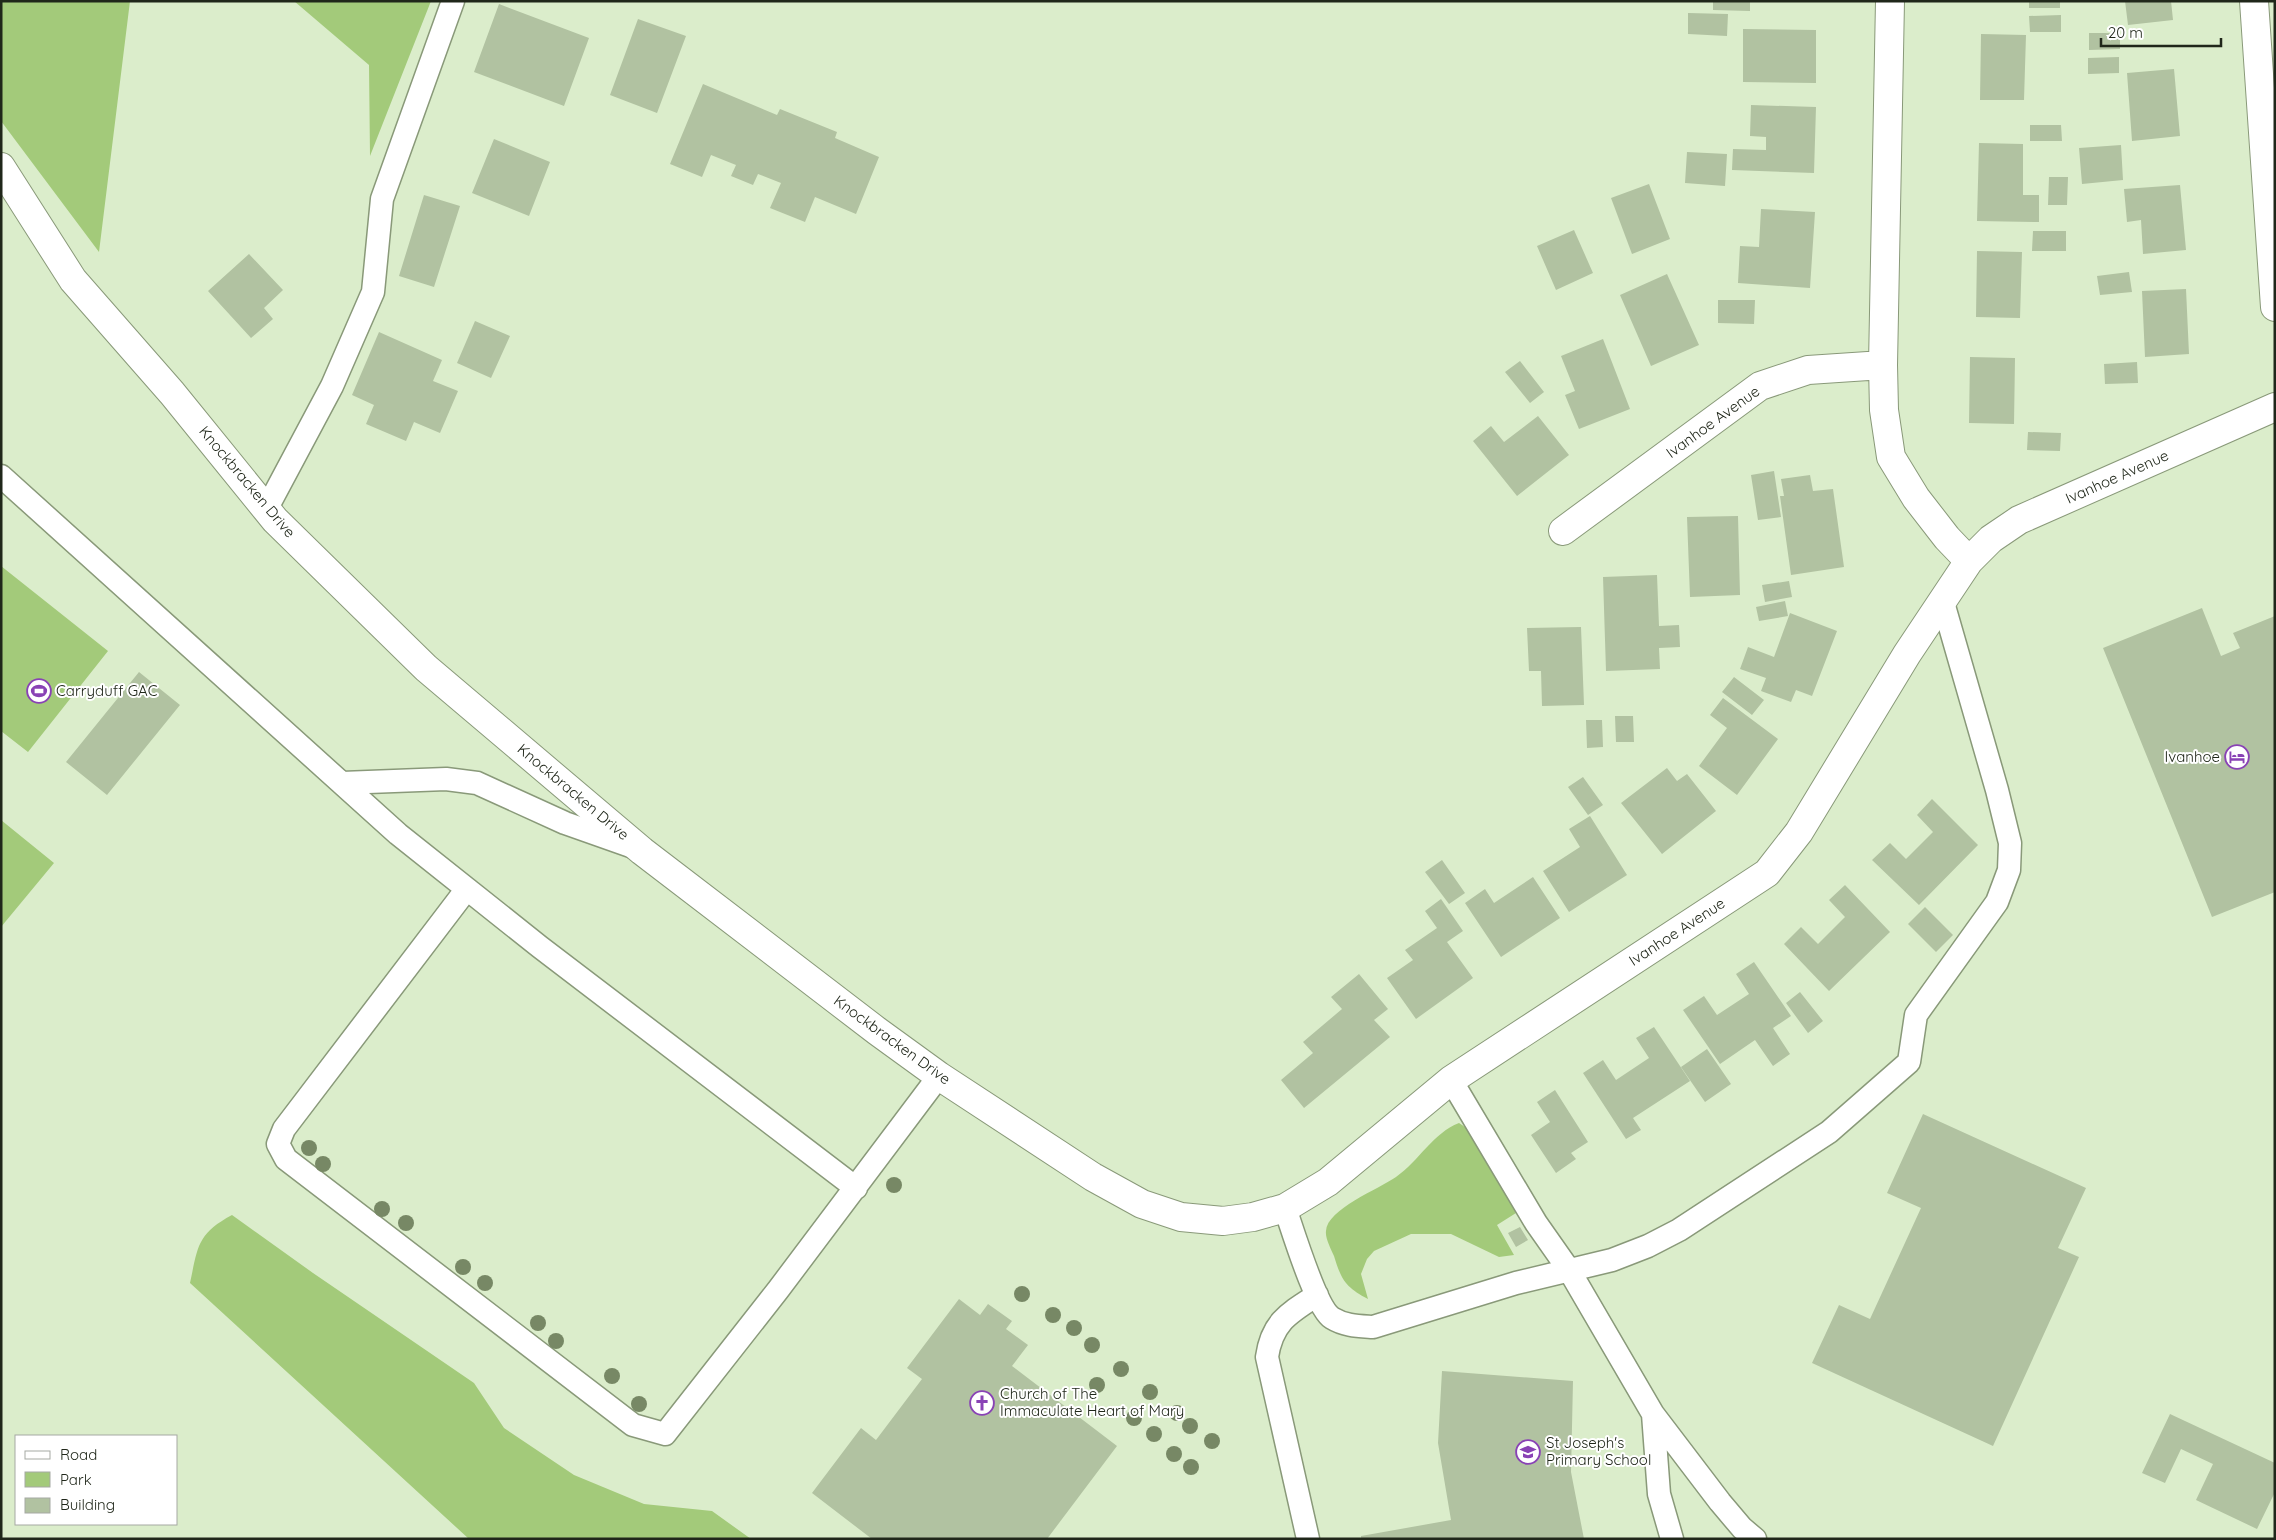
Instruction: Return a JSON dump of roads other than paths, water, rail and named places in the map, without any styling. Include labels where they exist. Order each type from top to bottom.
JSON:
[{"type":"street","points":[[1890,1],[1883,365],[1884,410],[1891,457],[1916,498],[1947,538],[1969,561]]},
{"type":"street","points":[[2254,1],[2275,307]]},
{"type":"street","name":"Knockbracken Drive","points":[[1,167],[73,280],[172,393],[275,520],[426,668],[642,851],[876,1031],[939,1076],[1093,1177],[1142,1204],[1181,1217],[1223,1221],[1253,1218],[1285,1208]]},
{"type":"street","name":"Ivanhoe Avenue","points":[[1563,531],[1760,386],[1808,370],[1883,365]]},
{"type":"street","name":"Ivanhoe Avenue","points":[[1285,1208],[1328,1182],[1451,1080],[1767,873],[1799,832],[1942,600],[1969,561],[1991,538],[2019,520],[2275,407]]},
{"type":"lane","points":[[267,508],[332,386],[373,292],[382,199],[453,1]]},
{"type":"lane","points":[[1,476],[398,834],[466,890],[856,1188]]},
{"type":"lane","points":[[1285,1208],[1317,1295],[1330,1317],[1351,1326],[1373,1327],[1516,1283],[1612,1260],[1648,1246],[1679,1230],[1829,1132],[1909,1062],[1916,1015],[1997,902],[2008,870],[2010,843],[1997,790],[1942,600]]},
{"type":"lane","points":[[342,783],[446,780],[477,783],[565,823],[642,851]]},
{"type":"lane","points":[[466,890],[284,1129],[278,1144],[286,1159],[633,1425],[665,1434],[856,1188],[939,1076]]},
{"type":"lane","points":[[1451,1080],[1536,1223],[1569,1270],[1653,1414],[1720,1502],[1742,1528],[1755,1539]]},
{"type":"lane","points":[[1308,1539],[1266,1357],[1269,1342],[1277,1326],[1291,1312],[1317,1295]]},
{"type":"lane","points":[[1653,1414],[1659,1494],[1672,1539]]},
{"type":"place","name":"Carryduff GAC","points":[[39,691]]},
{"type":"place","name":"Ivanhoe","points":[[2237,757]]},
{"type":"place","name":"Church of The Immaculate Heart of Mary","points":[[982,1403]]},
{"type":"place","name":"St Joseph's Primary School","points":[[1528,1452]]}]
